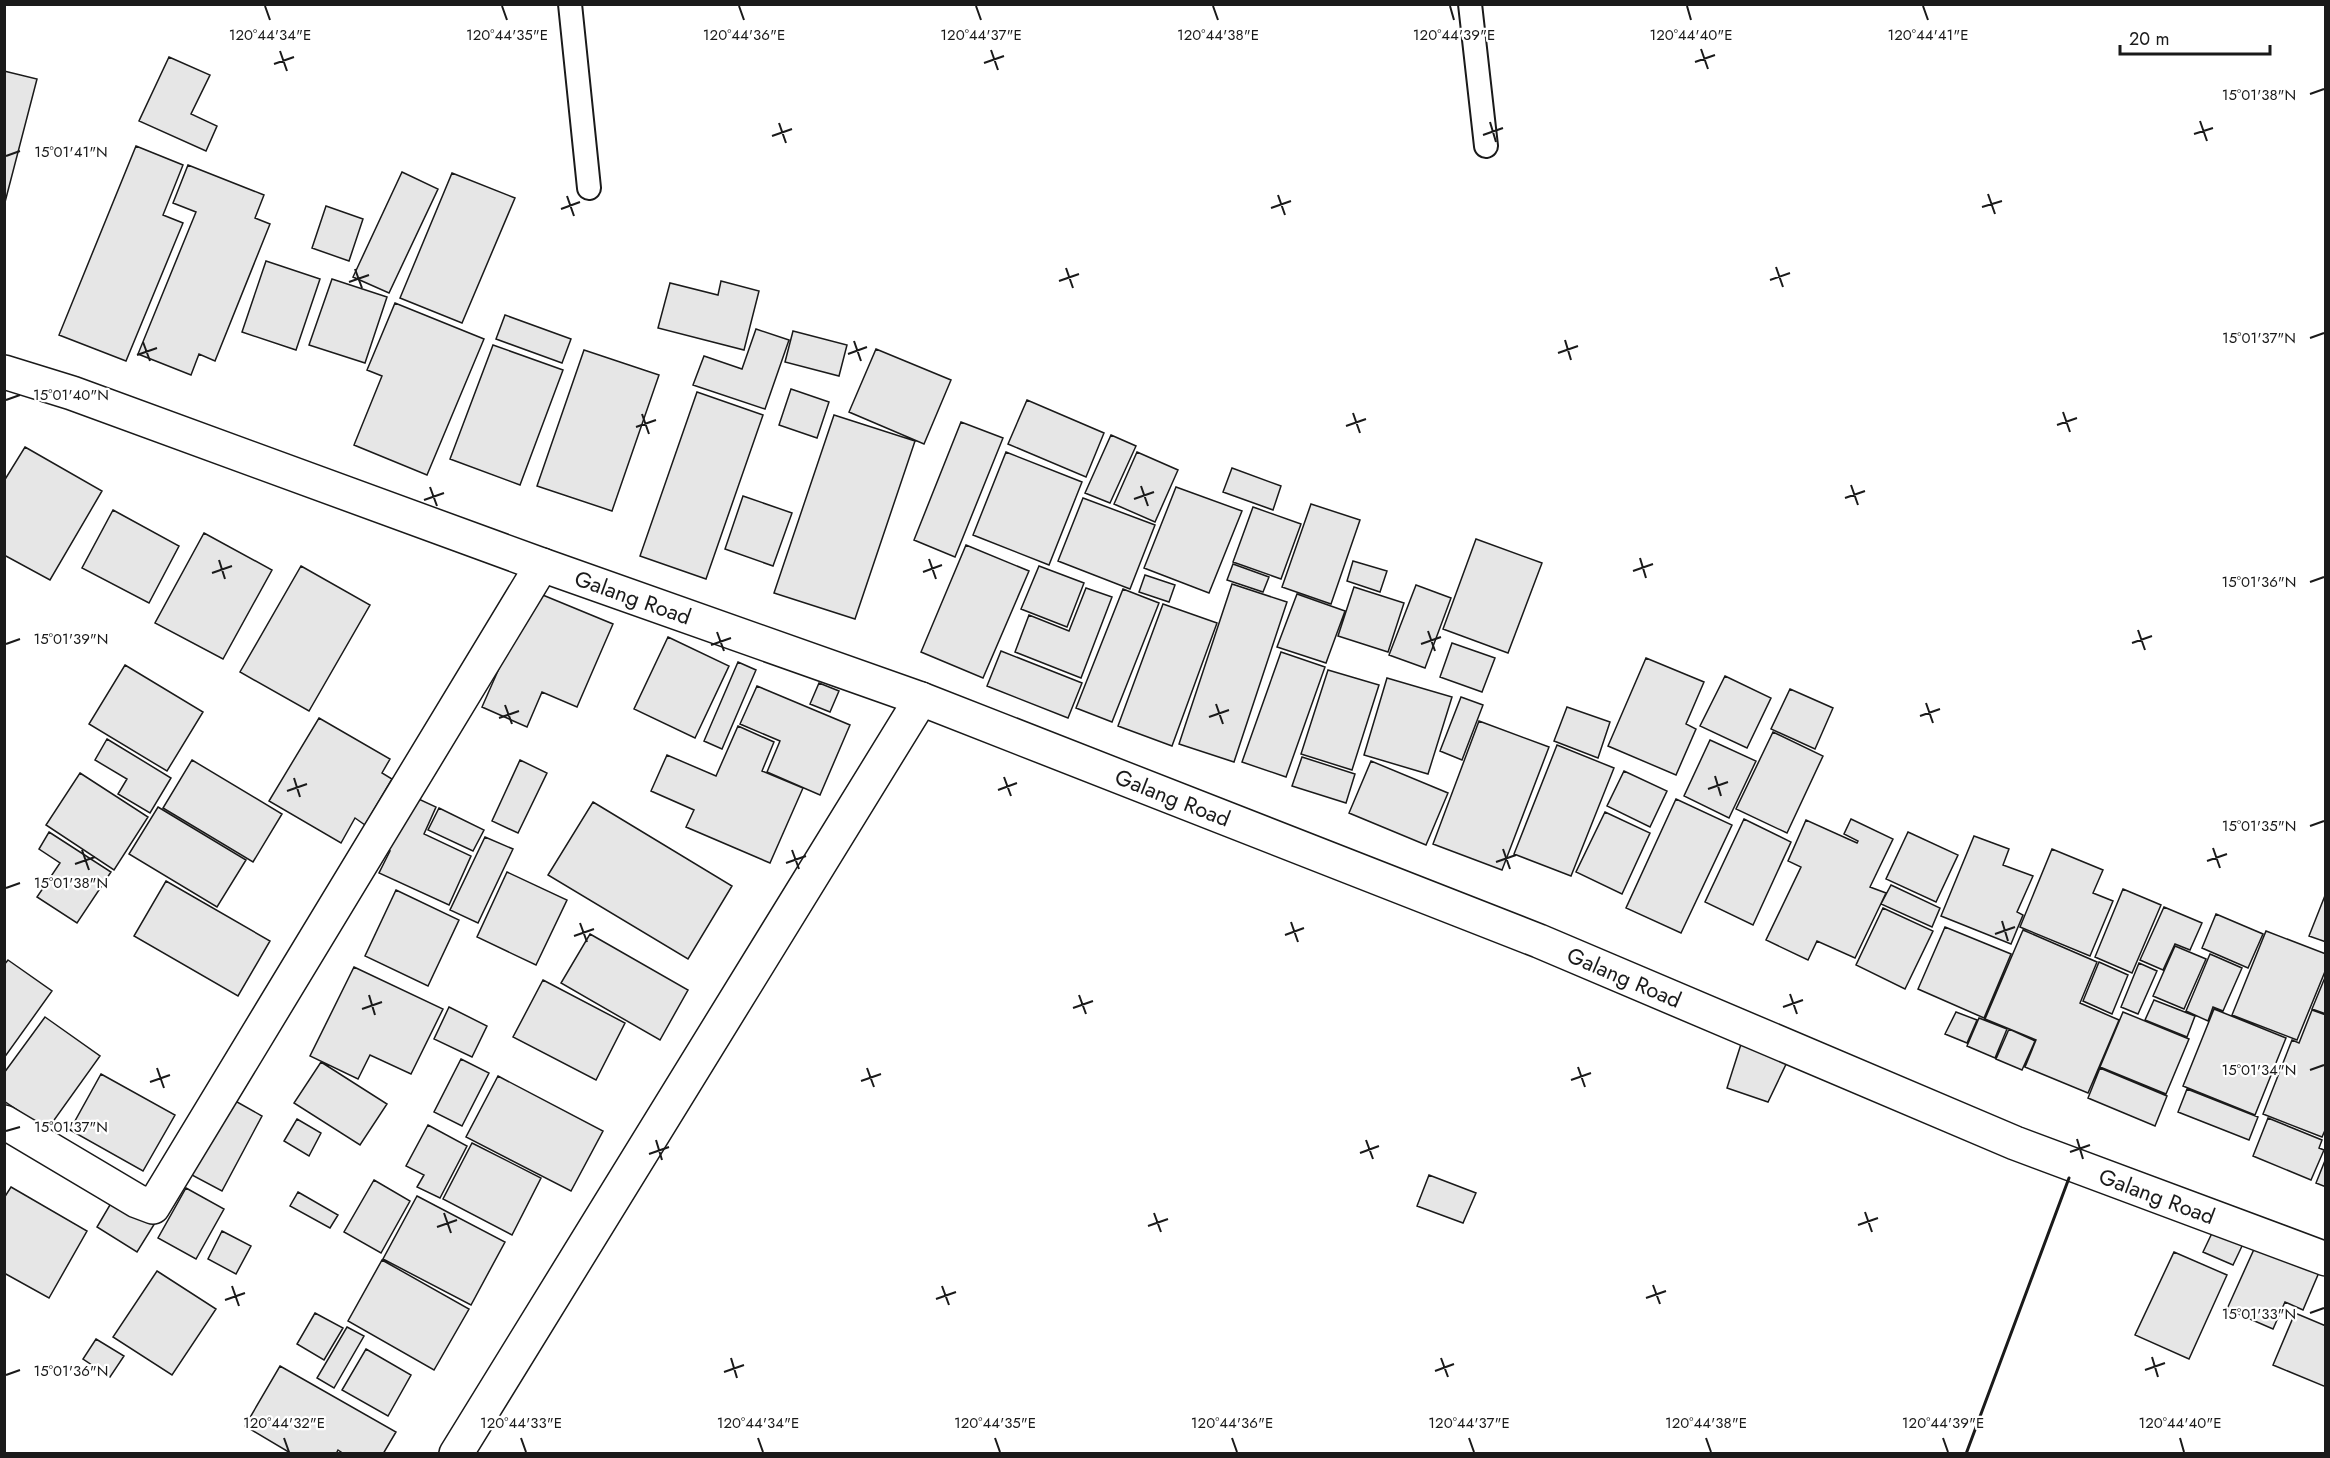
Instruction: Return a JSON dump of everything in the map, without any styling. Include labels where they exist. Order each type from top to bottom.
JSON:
[{"type":"street","name":"Galang Road","points":[[4,372],[72,393],[542,565],[921,699],[1539,941],[2015,1143],[2325,1259]]},
{"type":"street","points":[[4,1122],[137,1201],[153,1208],[542,565]]},
{"type":"street","points":[[456,1454],[921,699]]},
{"type":"lane","points":[[570,4],[589,188]]},
{"type":"lane","points":[[1470,4],[1486,146]]},
{"type":"building","points":[[169,57],[210,75],[191,114],[217,126],[206,151],[139,121]]},
{"type":"building","points":[[4,71],[37,79],[4,206]]},
{"type":"building","points":[[136,146],[183,165],[163,215],[183,223],[126,361],[59,335]]},
{"type":"building","points":[[188,165],[264,195],[255,218],[270,224],[215,361],[199,354],[191,375],[138,354],[196,212],[173,203]]},
{"type":"building","points":[[402,172],[438,189],[389,293],[353,277]]},
{"type":"building","points":[[452,173],[515,198],[462,323],[400,298]]},
{"type":"building","points":[[326,206],[363,219],[349,261],[312,248]]},
{"type":"building","points":[[266,261],[320,279],[296,350],[242,332]]},
{"type":"building","points":[[332,279],[387,297],[365,363],[309,345]]},
{"type":"building","points":[[721,281],[759,291],[744,350],[658,328],[670,283],[718,295]]},
{"type":"building","points":[[395,303],[484,339],[427,475],[354,445],[382,376],[367,370]]},
{"type":"building","points":[[505,315],[571,339],[562,363],[496,339]]},
{"type":"building","points":[[756,329],[789,340],[765,409],[693,385],[704,356],[742,369]]},
{"type":"building","points":[[793,331],[847,345],[839,376],[785,362]]},
{"type":"building","points":[[493,345],[563,370],[520,485],[450,459]]},
{"type":"building","points":[[876,349],[951,380],[924,444],[849,412]]},
{"type":"building","points":[[584,350],[659,375],[612,511],[537,486]]},
{"type":"building","points":[[791,389],[829,402],[817,438],[779,425]]},
{"type":"building","points":[[697,392],[763,415],[706,579],[640,556]]},
{"type":"building","points":[[1027,400],[1104,433],[1086,477],[1008,444]]},
{"type":"building","points":[[834,415],[915,441],[855,619],[774,593]]},
{"type":"building","points":[[961,422],[1003,438],[955,557],[914,540]]},
{"type":"building","points":[[1111,435],[1136,446],[1110,503],[1085,493]]},
{"type":"building","points":[[25,447],[102,491],[50,580],[4,555],[4,481]]},
{"type":"building","points":[[1006,452],[1082,482],[1049,565],[973,535]]},
{"type":"building","points":[[1137,452],[1178,470],[1155,522],[1114,504]]},
{"type":"building","points":[[1232,468],[1281,486],[1273,510],[1223,492]]},
{"type":"building","points":[[1176,487],[1242,511],[1209,593],[1144,568]]},
{"type":"building","points":[[743,496],[792,513],[773,566],[725,549]]},
{"type":"building","points":[[1083,498],[1155,525],[1130,589],[1058,561]]},
{"type":"building","points":[[1311,504],[1360,520],[1331,604],[1282,587]]},
{"type":"building","points":[[1253,507],[1301,524],[1281,579],[1233,562]]},
{"type":"building","points":[[113,510],[179,546],[149,603],[82,568]]},
{"type":"building","points":[[204,533],[272,570],[223,659],[155,623]]},
{"type":"building","points":[[1476,539],[1542,563],[1508,653],[1443,629]]},
{"type":"building","points":[[966,545],[1029,571],[983,678],[921,652]]},
{"type":"building","points":[[1353,561],[1387,571],[1380,592],[1347,581]]},
{"type":"building","points":[[1233,564],[1269,577],[1263,592],[1227,580]]},
{"type":"building","points":[[301,566],[370,605],[309,711],[240,672]]},
{"type":"building","points":[[1039,566],[1084,583],[1067,627],[1021,609]]},
{"type":"building","points":[[1145,575],[1175,585],[1169,602],[1139,592]]},
{"type":"building","points":[[1232,584],[1287,602],[1234,762],[1179,744]]},
{"type":"building","points":[[1416,585],[1451,598],[1425,668],[1389,655]]},
{"type":"building","points":[[1354,587],[1404,603],[1388,652],[1338,636]]},
{"type":"building","points":[[1086,588],[1112,597],[1081,678],[1015,652],[1029,615],[1069,631]]},
{"type":"building","points":[[1123,589],[1159,603],[1112,722],[1076,708]]},
{"type":"building","points":[[533,591],[613,624],[577,707],[542,692],[527,727],[482,707]]},
{"type":"building","points":[[1297,594],[1345,611],[1326,663],[1277,647]]},
{"type":"building","points":[[1163,604],[1217,623],[1172,746],[1118,726]]},
{"type":"building","points":[[668,637],[729,666],[695,738],[634,709]]},
{"type":"building","points":[[1452,643],[1495,658],[1482,692],[1440,677]]},
{"type":"building","points":[[1001,651],[1082,683],[1068,718],[987,686]]},
{"type":"building","points":[[1281,652],[1325,667],[1286,777],[1242,762]]},
{"type":"building","points":[[1646,658],[1704,682],[1686,724],[1696,729],[1676,775],[1608,746]]},
{"type":"building","points":[[738,662],[756,670],[722,749],[704,741]]},
{"type":"building","points":[[125,665],[203,712],[167,771],[89,724]]},
{"type":"building","points":[[1328,670],[1379,685],[1352,770],[1301,754]]},
{"type":"building","points":[[1725,676],[1771,698],[1747,748],[1700,726]]},
{"type":"building","points":[[1387,678],[1452,697],[1428,774],[1364,755]]},
{"type":"building","points":[[819,683],[839,691],[830,712],[810,704]]},
{"type":"building","points":[[757,686],[850,725],[820,795],[767,772],[780,741],[740,724]]},
{"type":"building","points":[[1790,689],[1833,708],[1815,749],[1771,729]]},
{"type":"building","points":[[1461,697],[1483,705],[1462,760],[1440,751]]},
{"type":"building","points":[[1567,707],[1610,722],[1598,758],[1554,741]]},
{"type":"building","points":[[319,718],[390,759],[382,773],[392,779],[365,825],[355,818],[341,843],[269,801]]},
{"type":"building","points":[[1479,721],[1549,747],[1502,870],[1433,844]]},
{"type":"building","points":[[738,726],[774,742],[762,771],[803,788],[770,863],[686,827],[694,810],[651,791],[667,755],[716,776]]},
{"type":"building","points":[[1773,732],[1823,756],[1787,833],[1736,809]]},
{"type":"building","points":[[107,739],[171,778],[150,813],[118,794],[127,779],[95,760]]},
{"type":"building","points":[[1710,740],[1756,761],[1729,818],[1684,796]]},
{"type":"building","points":[[1557,745],[1614,768],[1571,876],[1514,854]]},
{"type":"building","points":[[1302,757],[1355,774],[1346,803],[1292,786]]},
{"type":"building","points":[[192,760],[282,814],[253,862],[163,808]]},
{"type":"building","points":[[520,760],[547,773],[518,833],[492,821]]},
{"type":"building","points":[[1371,761],[1448,793],[1426,845],[1349,813]]},
{"type":"building","points":[[1624,771],[1667,791],[1650,827],[1607,806]]},
{"type":"building","points":[[80,773],[148,817],[114,870],[46,825]]},
{"type":"building","points":[[410,795],[436,807],[424,834],[471,856],[449,905],[379,873],[390,851],[385,849]]},
{"type":"building","points":[[1676,799],[1732,825],[1681,933],[1626,908]]},
{"type":"building","points":[[593,802],[732,886],[688,959],[548,875]]},
{"type":"building","points":[[158,807],[246,860],[217,907],[129,854]]},
{"type":"building","points":[[439,808],[484,830],[473,851],[428,830]]},
{"type":"building","points":[[1605,812],[1650,833],[1622,894],[1576,872]]},
{"type":"building","points":[[1744,819],[1791,842],[1753,925],[1705,902]]},
{"type":"building","points":[[1851,819],[1893,839],[1870,887],[1886,893],[1855,958],[1817,941],[1808,960],[1766,940],[1801,867],[1788,861],[1806,820],[1857,843],[1858,841],[1844,834]]},
{"type":"building","points":[[49,832],[111,872],[77,923],[37,897],[60,863],[39,849]]},
{"type":"building","points":[[1908,832],[1958,855],[1936,902],[1886,879]]},
{"type":"building","points":[[1974,836],[2009,849],[2003,865],[2033,876],[2017,912],[2023,915],[2011,944],[1941,916]]},
{"type":"building","points":[[485,837],[513,849],[478,923],[450,910]]},
{"type":"building","points":[[2052,849],[2103,870],[2093,893],[2113,901],[2090,956],[2020,927]]},
{"type":"building","points":[[507,872],[567,900],[536,965],[477,937]]},
{"type":"building","points":[[166,881],[270,941],[238,996],[134,936]]},
{"type":"building","points":[[1891,885],[1940,908],[1932,927],[1881,904]]},
{"type":"building","points":[[2123,889],[2161,905],[2132,973],[2095,957]]},
{"type":"building","points":[[396,890],[459,920],[428,986],[365,956]]},
{"type":"building","points":[[2326,893],[2326,942],[2309,936]]},
{"type":"building","points":[[2164,907],[2202,923],[2190,950],[2175,944],[2163,970],[2140,960]]},
{"type":"building","points":[[1883,908],[1933,931],[1905,989],[1856,965]]},
{"type":"building","points":[[2216,914],[2263,934],[2248,968],[2202,948]]},
{"type":"building","points":[[1945,927],[2011,954],[1984,1018],[1918,989]]},
{"type":"building","points":[[2023,930],[2097,962],[2080,1003],[2119,1020],[2088,1093],[2025,1067],[2036,1040],[1985,1019]]},
{"type":"building","points":[[2266,931],[2326,954],[2326,969],[2297,1040],[2232,1015]]},
{"type":"building","points":[[590,934],[688,990],[660,1040],[561,983]]},
{"type":"building","points":[[2175,946],[2206,959],[2184,1009],[2153,996]]},
{"type":"building","points":[[2210,954],[2242,968],[2223,1011],[2213,1007],[2208,1021],[2186,1011]]},
{"type":"building","points":[[8,960],[52,991],[4,1058],[4,965]]},
{"type":"building","points":[[2099,962],[2128,975],[2112,1014],[2083,1001]]},
{"type":"building","points":[[2139,963],[2157,971],[2138,1014],[2121,1007]]},
{"type":"building","points":[[354,967],[443,1009],[411,1074],[370,1055],[358,1079],[310,1056]]},
{"type":"building","points":[[2326,975],[2326,1014],[2312,1009]]},
{"type":"building","points":[[543,980],[625,1023],[596,1080],[513,1037]]},
{"type":"building","points":[[2154,1000],[2195,1016],[2187,1037],[2145,1020]]},
{"type":"building","points":[[449,1007],[487,1026],[472,1057],[434,1039]]},
{"type":"building","points":[[2214,1009],[2286,1038],[2255,1115],[2183,1086]]},
{"type":"building","points":[[2312,1010],[2326,1015],[2326,1128],[2322,1137],[2263,1114],[2292,1040],[2299,1043]]},
{"type":"building","points":[[1956,1012],[1977,1020],[1967,1043],[1945,1034]]},
{"type":"building","points":[[2123,1012],[2189,1039],[2166,1094],[2100,1067]]},
{"type":"building","points":[[45,1017],[100,1056],[47,1130],[4,1101],[4,1073]]},
{"type":"building","points":[[1979,1018],[2007,1029],[1995,1058],[1967,1046]]},
{"type":"building","points":[[2009,1029],[2035,1041],[2022,1070],[1996,1059]]},
{"type":"building","points":[[1742,1041],[1790,1056],[1768,1102],[1727,1088]]},
{"type":"building","points":[[461,1059],[489,1073],[462,1126],[434,1112]]},
{"type":"building","points":[[321,1062],[387,1104],[360,1145],[294,1103]]},
{"type":"building","points":[[2100,1068],[2167,1096],[2155,1126],[2088,1098]]},
{"type":"building","points":[[101,1074],[175,1115],[143,1171],[70,1130]]},
{"type":"building","points":[[498,1076],[603,1131],[571,1191],[466,1137]]},
{"type":"building","points":[[2187,1089],[2258,1117],[2249,1140],[2178,1112]]},
{"type":"building","points":[[230,1098],[262,1116],[222,1191],[190,1174]]},
{"type":"building","points":[[2268,1118],[2322,1140],[2319,1148],[2324,1150],[2311,1180],[2253,1156]]},
{"type":"building","points":[[297,1119],[321,1133],[309,1156],[284,1141]]},
{"type":"building","points":[[428,1125],[467,1146],[440,1198],[417,1187],[424,1175],[406,1166]]},
{"type":"building","points":[[472,1143],[541,1178],[512,1235],[443,1199]]},
{"type":"building","points":[[2326,1158],[2326,1187],[2316,1183]]},
{"type":"building","points":[[1429,1175],[1476,1193],[1463,1223],[1417,1206]]},
{"type":"building","points":[[374,1180],[410,1201],[381,1253],[344,1232]]},
{"type":"building","points":[[11,1187],[87,1231],[49,1298],[4,1273],[4,1198]]},
{"type":"building","points":[[186,1188],[224,1209],[196,1259],[158,1238]]},
{"type":"building","points":[[298,1192],[338,1215],[330,1228],[290,1206]]},
{"type":"building","points":[[417,1196],[505,1242],[471,1305],[383,1259]]},
{"type":"building","points":[[114,1198],[155,1223],[137,1252],[97,1227]]},
{"type":"building","points":[[222,1231],[251,1246],[236,1274],[208,1259]]},
{"type":"building","points":[[2213,1231],[2243,1244],[2233,1265],[2203,1252]]},
{"type":"building","points":[[2260,1236],[2323,1263],[2303,1310],[2285,1302],[2273,1329],[2227,1309]]},
{"type":"building","points":[[2174,1252],[2227,1275],[2189,1359],[2135,1335]]},
{"type":"building","points":[[382,1260],[469,1309],[434,1370],[348,1321]]},
{"type":"building","points":[[157,1271],[216,1309],[172,1375],[113,1337]]},
{"type":"building","points":[[315,1313],[343,1328],[324,1360],[297,1344]]},
{"type":"building","points":[[2295,1313],[2326,1326],[2326,1387],[2273,1365]]},
{"type":"building","points":[[347,1327],[364,1336],[334,1388],[317,1378]]},
{"type":"building","points":[[96,1339],[124,1356],[110,1377],[83,1359]]},
{"type":"building","points":[[366,1349],[411,1375],[388,1416],[342,1390]]},
{"type":"building","points":[[280,1366],[396,1432],[383,1454],[344,1454],[338,1450],[336,1454],[292,1454],[245,1426]]},
{"type":"wall","points":[[1966,1454],[2069,1178]]}]
